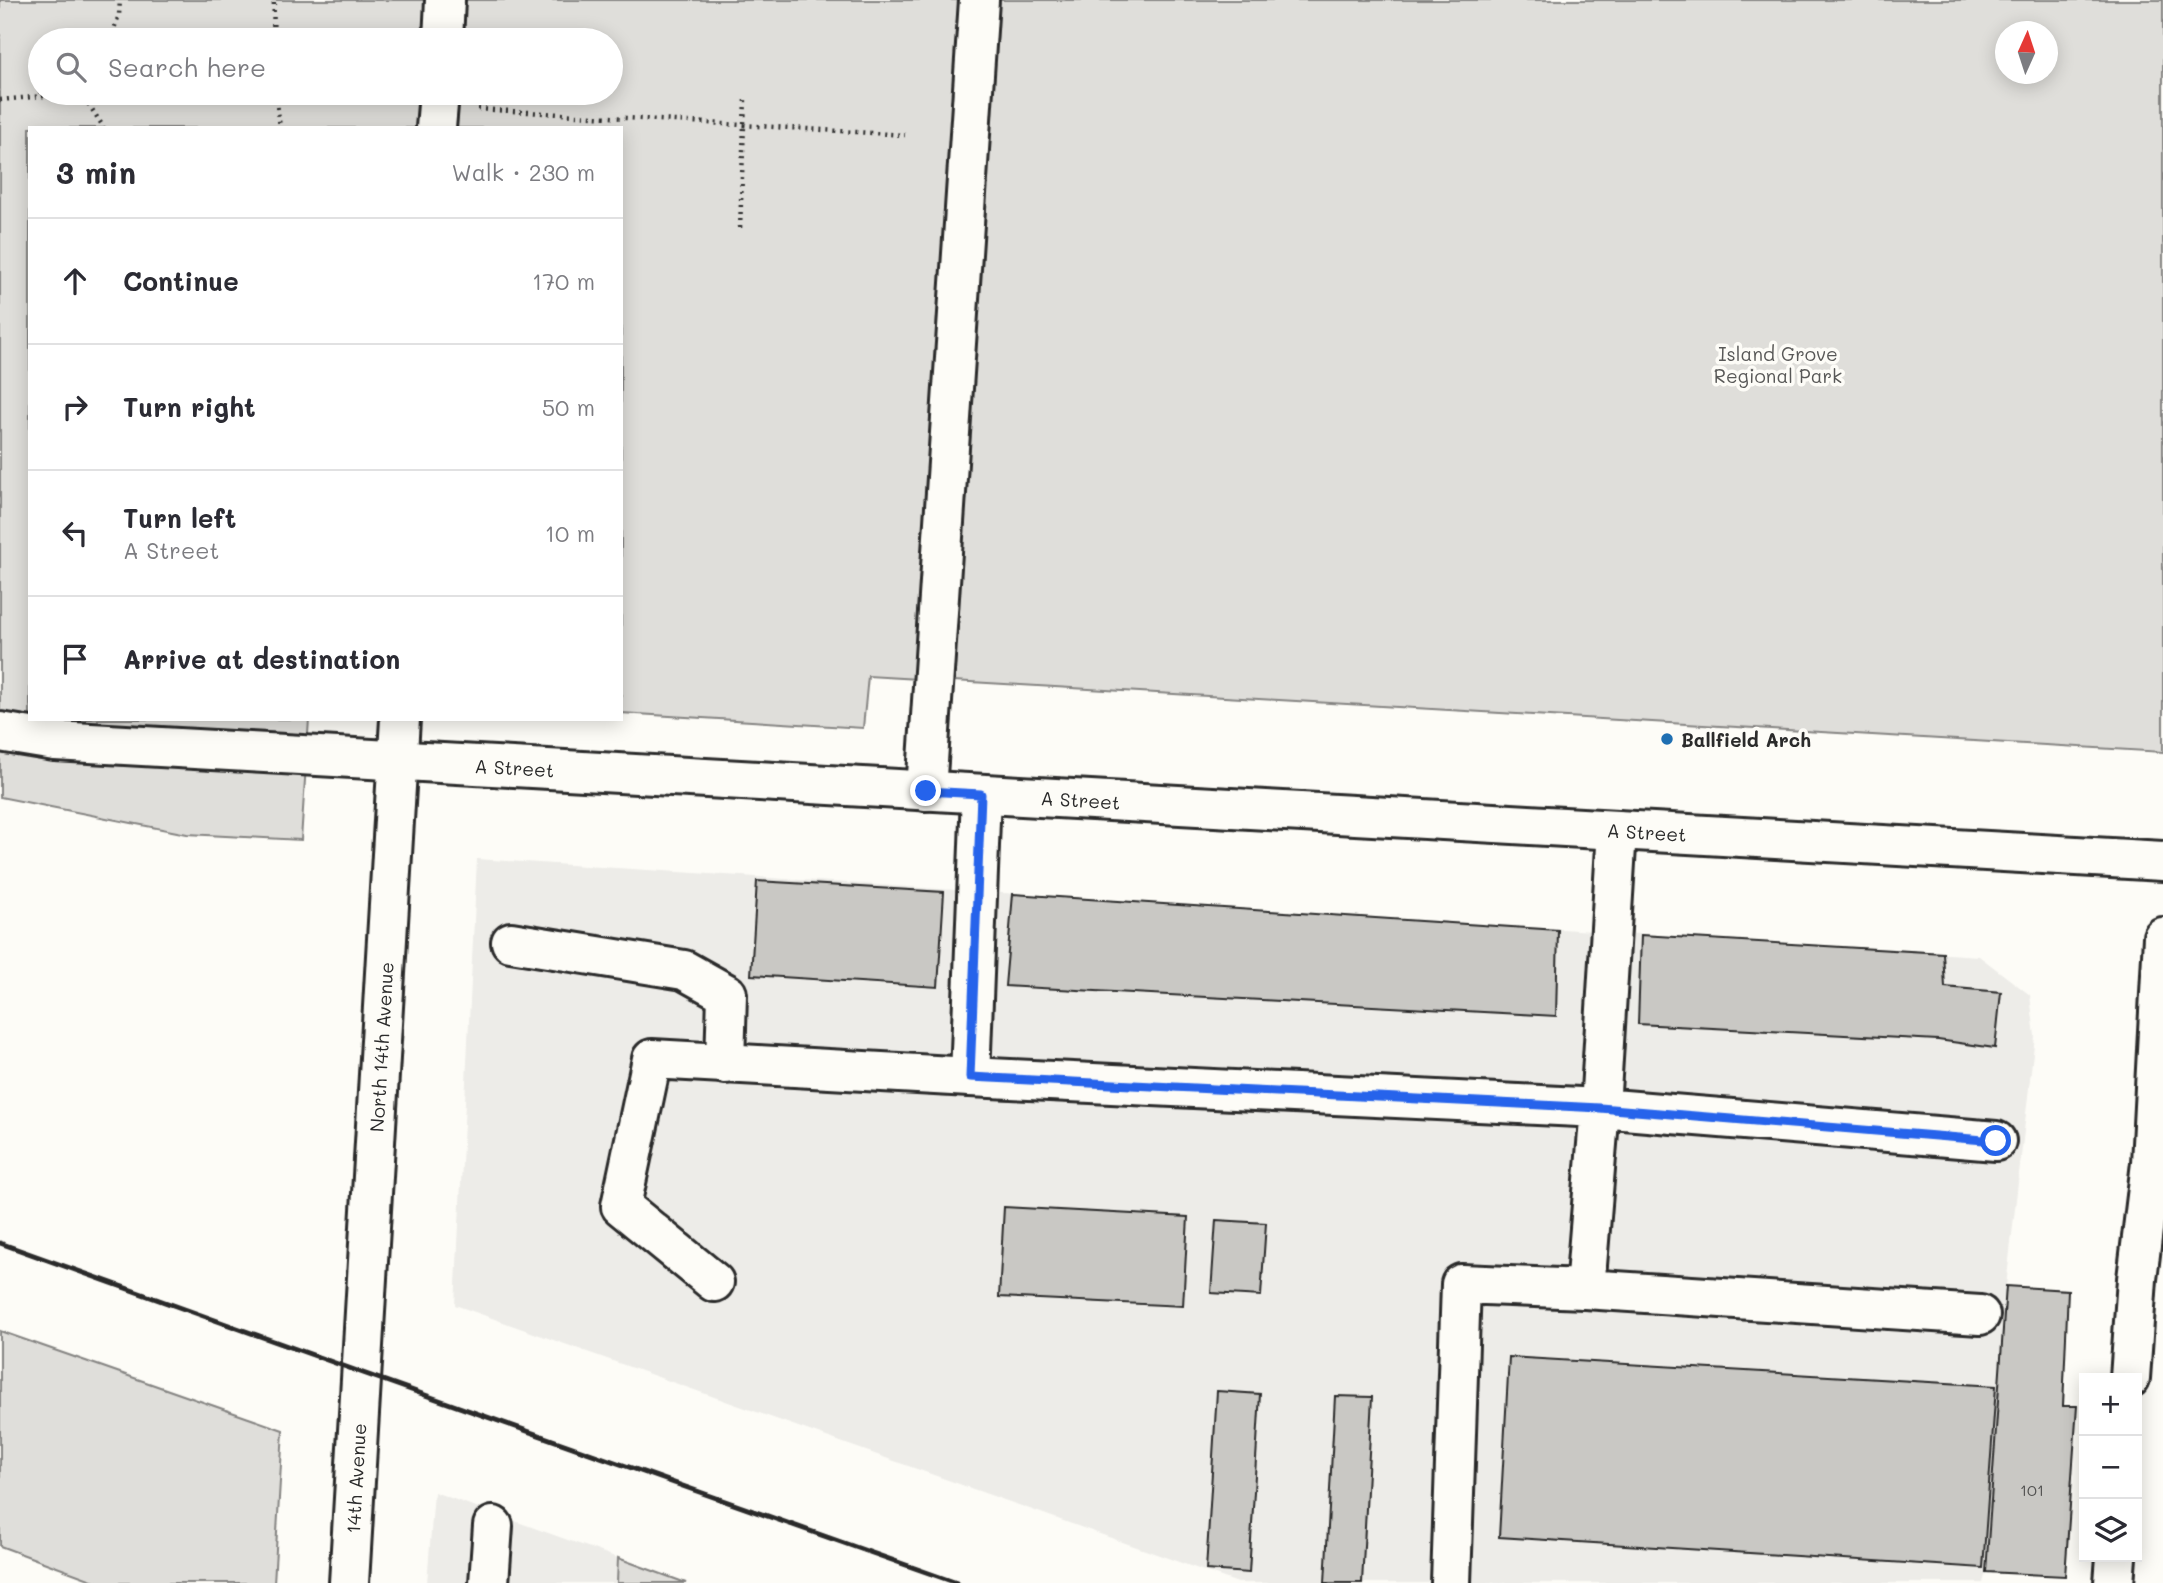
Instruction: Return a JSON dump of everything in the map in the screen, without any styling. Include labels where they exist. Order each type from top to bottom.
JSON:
[{"type":"street","points":[[444,28],[446,0]]},
{"type":"street","points":[[926,791],[979,0]]},
{"type":"street","points":[[436,126],[438,105]]},
{"type":"street","name":"North 14th Avenue","points":[[363,1373],[400,721]]},
{"type":"street","name":"A Street","points":[[0,732],[55,741],[2163,861]]},
{"type":"street","points":[[970,1077],[981,794]]},
{"type":"street","points":[[1585,1289],[1600,1108],[1617,830]]},
{"type":"street","points":[[2130,1373],[2137,1279],[2151,1163],[2163,937]]},
{"type":"street","points":[[511,942],[684,970],[727,994],[724,1064]]},
{"type":"street","points":[[714,1282],[621,1206],[652,1059],[1600,1108],[1996,1141]]},
{"type":"street","points":[[2151,1163],[2163,1219]]},
{"type":"street","points":[[1451,1583],[1461,1284],[1585,1289],[1980,1315]]},
{"type":"street","name":"14th Avenue","points":[[349,1583],[363,1373]]},
{"type":"street","points":[[489,1583],[493,1526]]},
{"type":"street","points":[[2114,1583],[2116,1562]]},
{"type":"path","points":[[114,28],[120,0]]},
{"type":"path","points":[[273,28],[274,0]]},
{"type":"path","points":[[0,100],[28,97]]},
{"type":"path","points":[[740,228],[745,99]]},
{"type":"path","points":[[89,105],[103,126]]},
{"type":"path","points":[[277,105],[280,126]]},
{"type":"path","points":[[477,109],[905,135]]},
{"type":"shaded area","points":[[477,859],[1979,956],[2030,995],[2035,1036],[2006,1286],[1986,1572],[1983,1583],[1238,1583],[455,1305]]},
{"type":"shaded area","points":[[434,1492],[618,1558],[617,1583],[427,1583]]},
{"type":"green space","name":"Island Grove Regional Park","points":[[0,0],[2163,0],[2163,752],[868,676],[863,728],[623,713],[623,126],[28,126],[28,721],[309,721],[301,840],[187,834],[0,797]]},
{"type":"green space","points":[[0,1331],[283,1430],[274,1583],[100,1583],[0,1546]]},
{"type":"green space","points":[[618,1558],[686,1583],[617,1583]]},
{"type":"building","points":[[757,881],[944,892],[938,987],[751,975]]},
{"type":"building","points":[[1013,894],[1558,930],[1556,1016],[1005,986]]},
{"type":"building","points":[[1641,935],[1943,953],[1945,987],[2001,992],[1995,1048],[1938,1040],[1638,1024]]},
{"type":"building","points":[[1004,1207],[1188,1217],[1183,1306],[999,1297]]},
{"type":"building","points":[[1216,1220],[1266,1223],[1261,1296],[1211,1293]]},
{"type":"building","points":[[2006,1286],[2068,1290],[2063,1406],[2077,1406],[2065,1576],[1986,1572]]},
{"type":"building","points":[[1509,1357],[1996,1386],[1983,1568],[1499,1537]]},
{"type":"building","points":[[1217,1391],[1260,1394],[1249,1573],[1206,1570]]},
{"type":"building","points":[[1335,1396],[1372,1397],[1362,1583],[1325,1583]]},
{"type":"railway","points":[[0,1243],[957,1583]]},
{"type":"place","name":"Ballfield Arch","points":[[1667,739]]},
{"type":"route","points":[[926,791],[981,794],[970,1077],[1600,1108],[1996,1141]]}]
